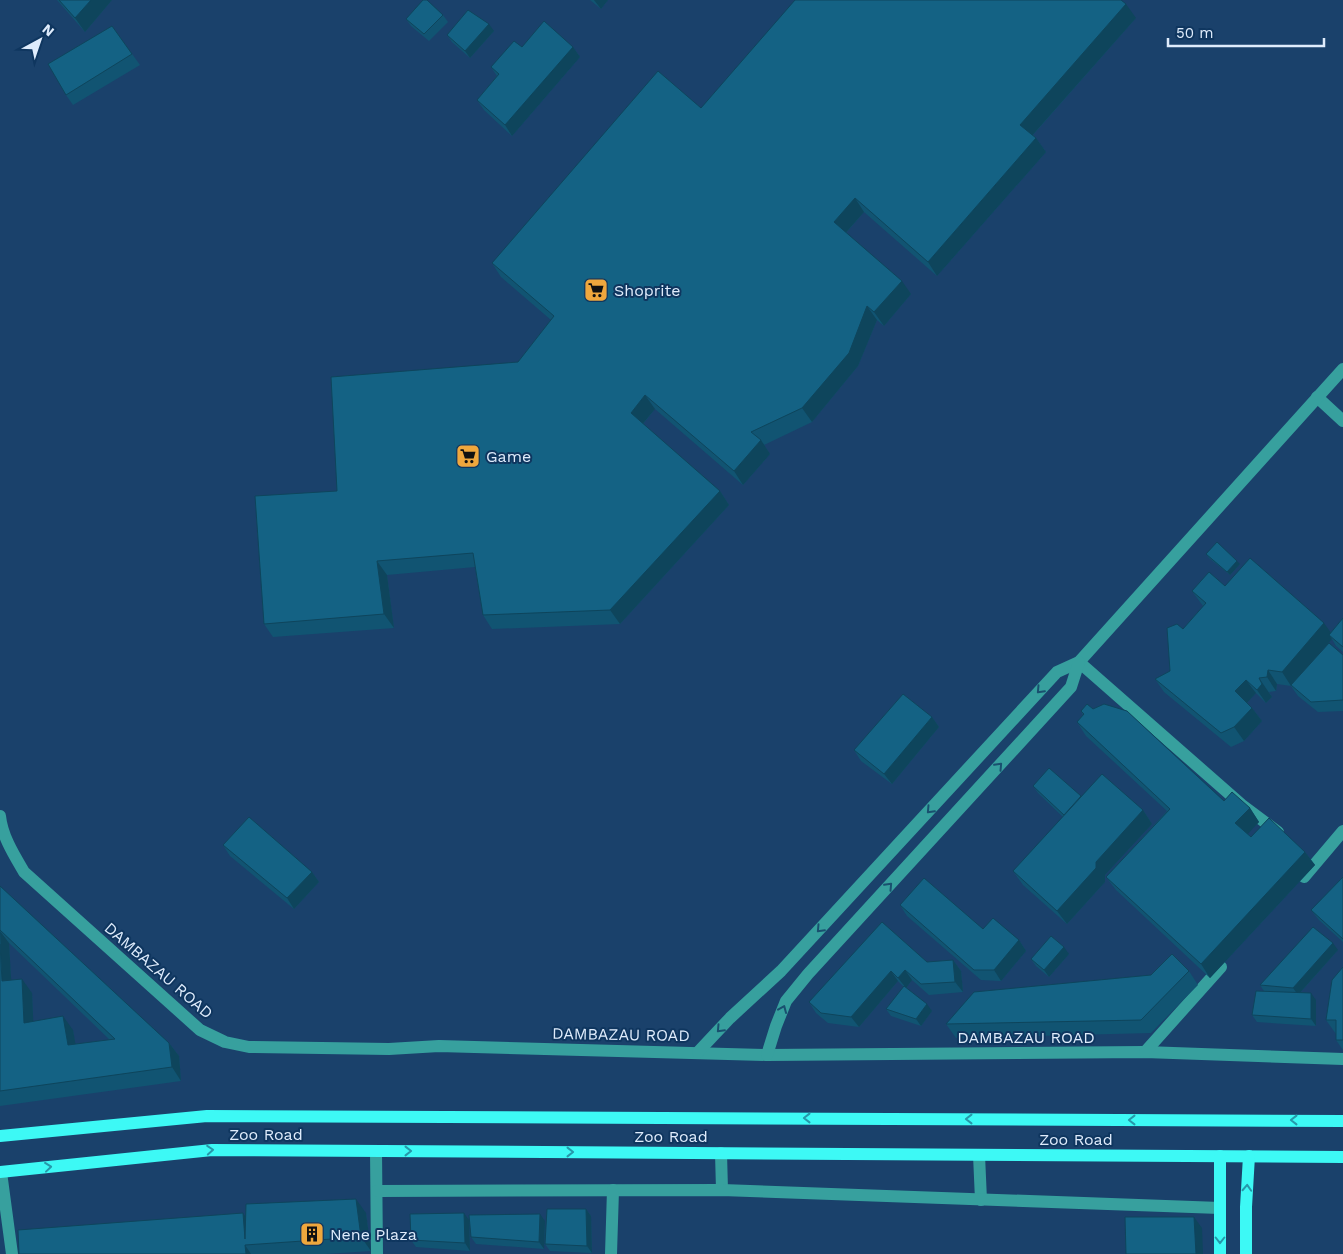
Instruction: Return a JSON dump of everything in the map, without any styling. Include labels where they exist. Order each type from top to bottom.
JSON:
[{"type":"main road","name":"Zoo Road","points":[[0,1136],[207,1116],[1343,1120]]},
{"type":"main road","name":"Zoo Road","points":[[1,1172],[212,1150],[1343,1157]]},
{"type":"main road","points":[[1220,1156],[1220,1254]]},
{"type":"main road","points":[[1246,1254],[1249,1156]]},
{"type":"street","points":[[698,1052],[730,1018],[781,971],[1057,672],[1079,662],[1343,369]]},
{"type":"street","points":[[1317,397],[1343,421]]},
{"type":"street","points":[[1079,662],[1242,806],[1286,838]]},
{"type":"street","points":[[768,1055],[776,1026],[786,1001],[808,974],[1071,687],[1079,662]]},
{"type":"street","name":"DAMBAZAU ROAD","points":[[0,816],[10,848],[24,872],[200,1030],[225,1042],[249,1047],[389,1049],[439,1046],[768,1055],[1145,1052],[1343,1059]]},
{"type":"street","points":[[1295,886],[1311,862],[1343,831]]},
{"type":"street","points":[[1145,1052],[1230,957]]},
{"type":"street","points":[[376,1151],[377,1254]]},
{"type":"street","points":[[721,1153],[722,1190]]},
{"type":"street","points":[[979,1154],[980,1200]]},
{"type":"street","points":[[1,1172],[12,1254]]},
{"type":"street","points":[[611,1254],[613,1190]]},
{"type":"street","points":[[377,1191],[722,1190],[1220,1208]]},
{"type":"building","points":[[59,0],[91,0],[75,18]]},
{"type":"building","points":[[423,0],[427,0],[443,15],[424,34],[406,19]]},
{"type":"building","points":[[795,0],[1121,0],[1126,4],[1020,125],[1036,138],[928,262],[855,198],[834,222],[902,281],[874,312],[867,306],[849,353],[802,408],[751,432],[761,440],[734,471],[645,395],[631,413],[720,491],[610,610],[483,615],[473,553],[377,561],[384,614],[264,624],[255,496],[337,491],[331,377],[518,362],[554,316],[492,263],[658,71],[701,108]]},
{"type":"building","points":[[468,10],[489,24],[465,51],[447,35]]},
{"type":"building","points":[[544,21],[573,47],[505,125],[477,100],[499,74],[491,67],[514,41],[522,47]]},
{"type":"building","points":[[112,26],[132,54],[66,95],[48,64]]},
{"type":"building","points":[[1217,542],[1237,561],[1227,572],[1206,554]]},
{"type":"building","points":[[1250,558],[1324,623],[1282,672],[1268,670],[1267,677],[1259,678],[1262,684],[1257,690],[1246,680],[1235,691],[1252,708],[1234,727],[1221,733],[1155,679],[1170,671],[1167,628],[1177,624],[1183,629],[1206,603],[1192,591],[1209,572],[1225,586]]},
{"type":"building","points":[[1343,618],[1343,647],[1329,635]]},
{"type":"building","points":[[1329,643],[1343,655],[1343,700],[1311,702],[1291,685]]},
{"type":"building","points":[[903,694],[932,717],[884,774],[854,750]]},
{"type":"building","points":[[1087,704],[1093,709],[1104,704],[1127,711],[1224,801],[1232,792],[1250,808],[1235,823],[1251,837],[1269,818],[1305,852],[1201,964],[1106,877],[1170,809],[1077,722],[1084,714],[1081,711]]},
{"type":"building","points":[[1049,768],[1081,796],[1064,815],[1033,786]]},
{"type":"building","points":[[1102,774],[1143,810],[1096,862],[1096,868],[1057,911],[1013,871]]},
{"type":"building","points":[[249,817],[312,872],[287,898],[223,845]]},
{"type":"building","points":[[1343,877],[1343,939],[1311,910]]},
{"type":"building","points":[[924,878],[983,929],[993,918],[1019,940],[994,970],[974,970],[900,905]]},
{"type":"building","points":[[0,886],[169,1043],[172,1067],[0,1091],[0,944],[2,981],[22,979],[24,1023],[63,1016],[68,1045],[115,1039],[0,930]]},
{"type":"building","points":[[882,922],[927,962],[953,960],[955,982],[921,984],[905,970],[898,978],[891,971],[851,1017],[821,1013],[809,1002]]},
{"type":"building","points":[[1313,927],[1333,943],[1293,988],[1260,985]]},
{"type":"building","points":[[1051,936],[1064,947],[1044,970],[1031,959]]},
{"type":"building","points":[[1172,954],[1189,971],[1141,1020],[946,1024],[974,992],[1151,975]]},
{"type":"building","points":[[1343,967],[1343,1040],[1336,1040],[1336,1020],[1326,1020],[1332,980]]},
{"type":"building","points":[[904,986],[927,1004],[916,1019],[886,1009]]},
{"type":"building","points":[[1256,991],[1311,993],[1311,1019],[1252,1015]]},
{"type":"building","points":[[356,1199],[361,1237],[245,1245],[246,1254],[19,1254],[18,1230],[243,1213],[245,1239],[246,1204]]},
{"type":"building","points":[[547,1209],[586,1209],[587,1246],[545,1244]]},
{"type":"building","points":[[464,1213],[465,1243],[411,1240],[410,1214]]},
{"type":"building","points":[[540,1214],[539,1242],[471,1237],[469,1215]]},
{"type":"building","points":[[1125,1217],[1194,1217],[1196,1254],[1126,1254]]},
{"type":"place","name":"Shoprite","points":[[596,290]]},
{"type":"place","name":"Game","points":[[468,456]]},
{"type":"place","name":"Nene Plaza","points":[[312,1234]]}]
